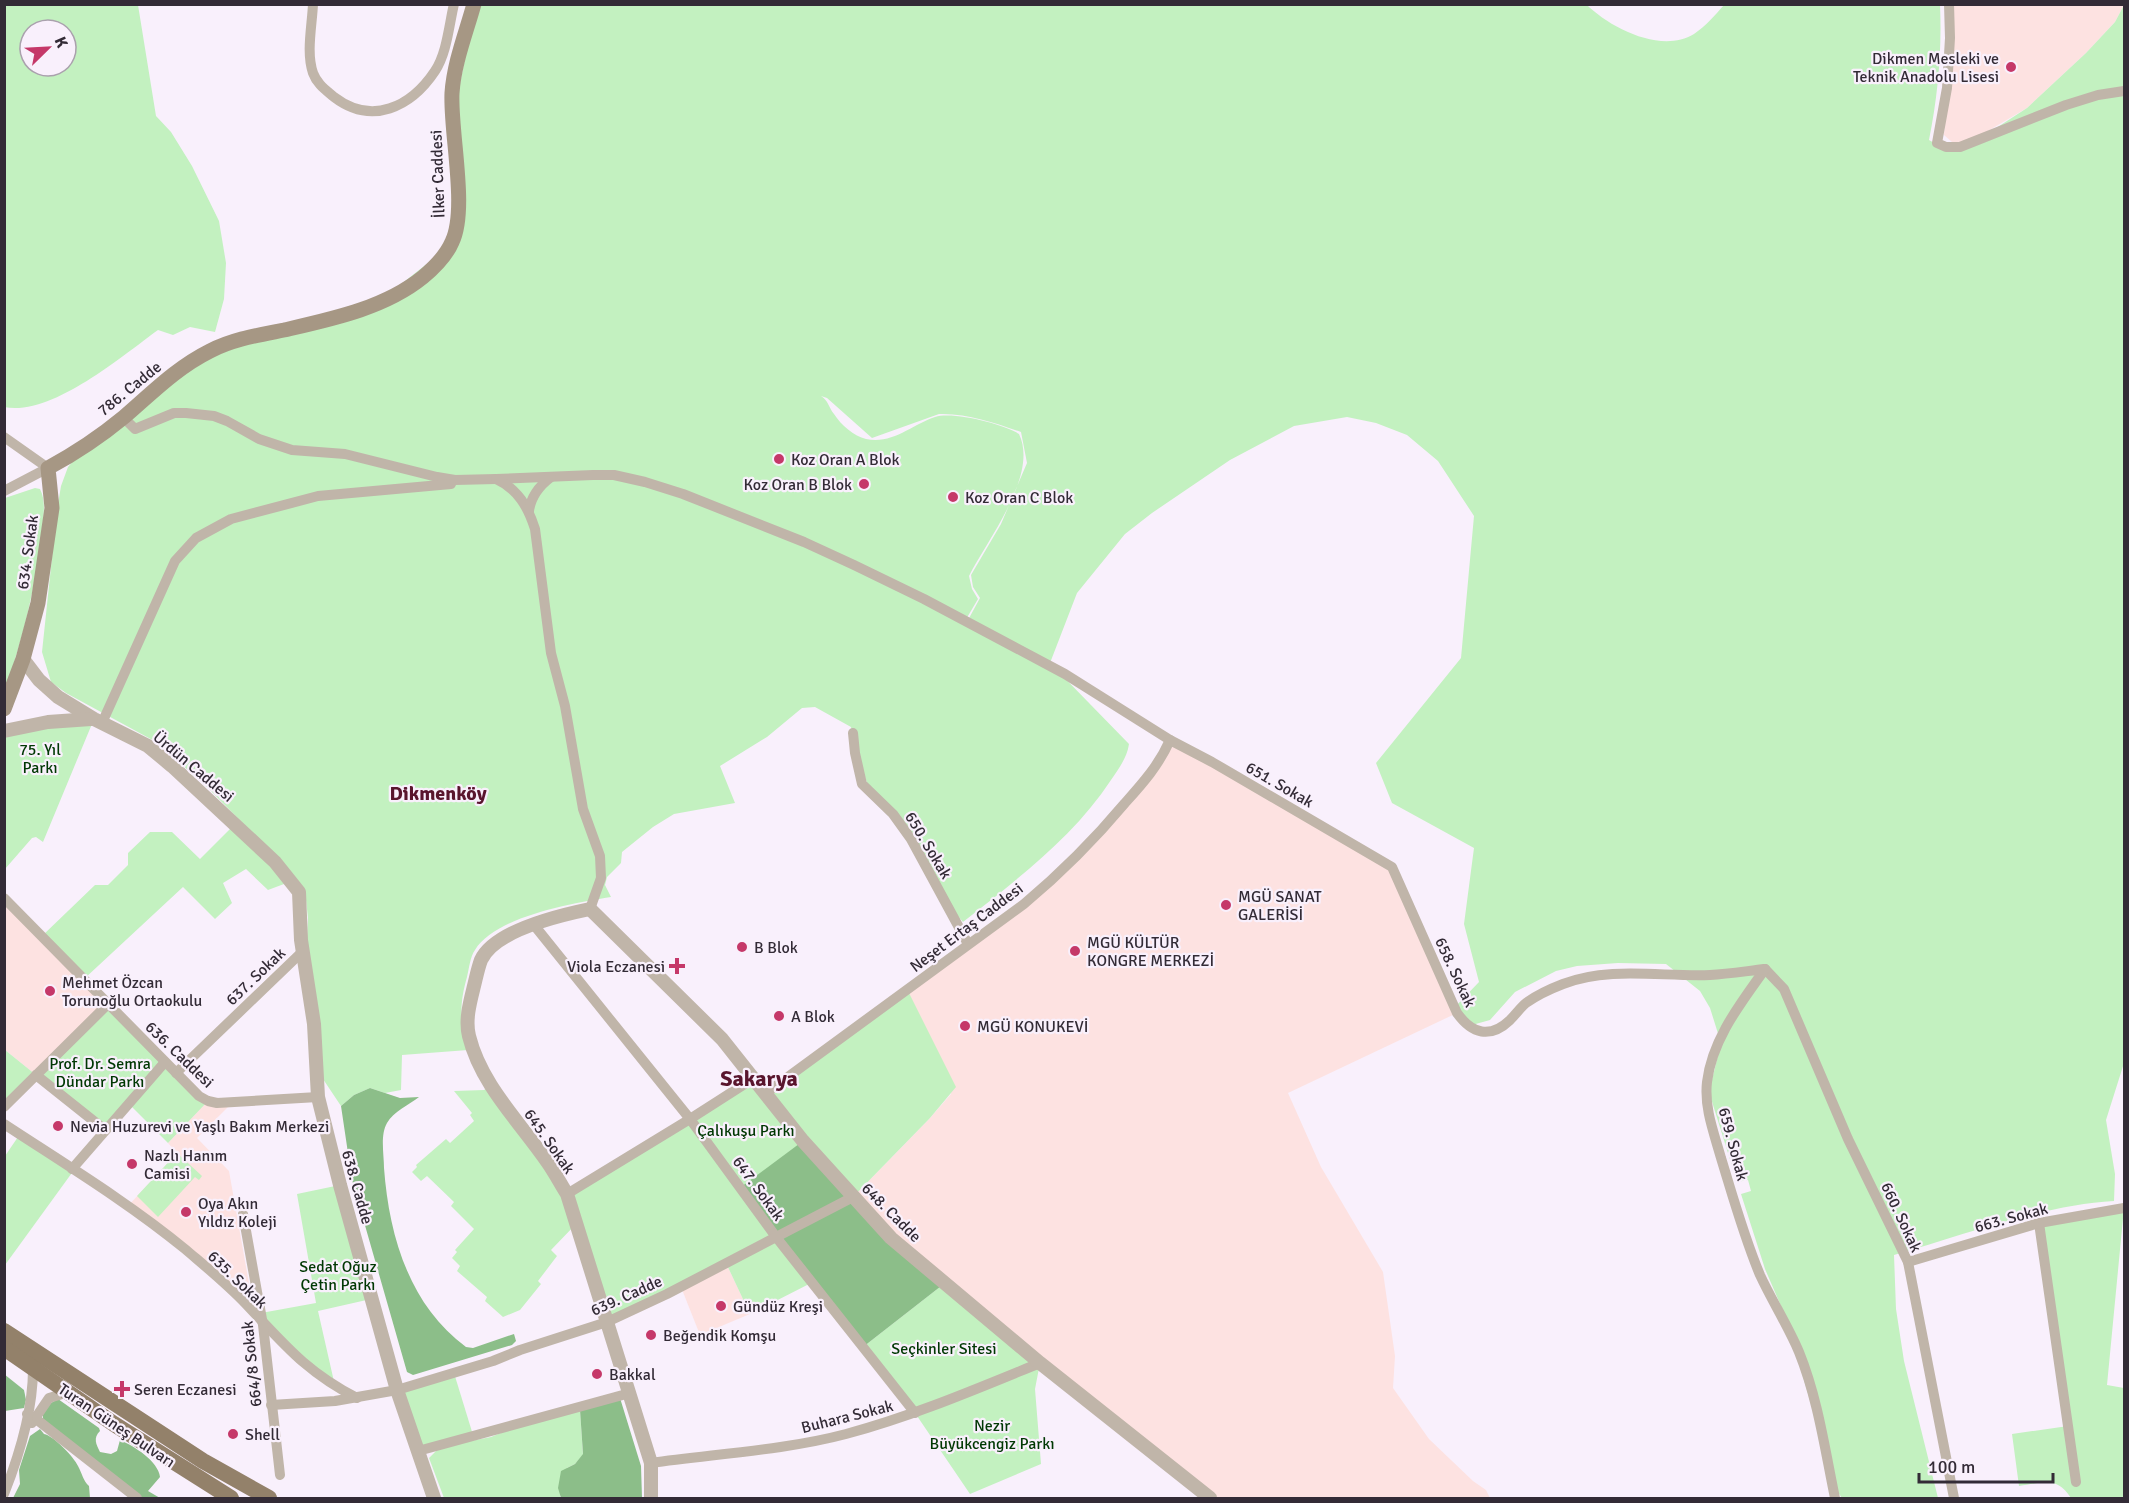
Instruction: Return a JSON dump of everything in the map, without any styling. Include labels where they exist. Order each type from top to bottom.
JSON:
[{"type":"main road","name":"İlker Caddesi","points":[[235,341],[380,303],[419,280],[448,250],[453,240],[458,213],[452,91],[474,4]]},
{"type":"main road","name":"786. Cadde","points":[[48,468],[75,452],[123,417],[157,386],[182,368],[212,350],[235,341]]},
{"type":"main road","name":"634. Sokak","points":[[4,709],[23,659],[38,603],[52,508],[48,468]]},
{"type":"main road","name":"Turan Güneş Bulvarı","points":[[4,1331],[228,1476],[269,1498]]},
{"type":"main road","name":"Turan Güneş Bulvarı","points":[[4,1348],[157,1452],[231,1498]]},
{"type":"street","points":[[313,4],[311,63],[314,75],[320,85],[342,103],[370,112],[383,112],[406,101],[434,73],[445,44],[454,4]]},
{"type":"street","points":[[1950,4],[1947,88],[1937,143],[1946,147],[1960,147],[2066,105],[2098,95],[2124,91]]},
{"type":"street","points":[[123,417],[135,429],[174,413],[214,416],[243,428],[259,439],[292,450],[345,454],[455,480],[496,479],[516,493],[530,511]]},
{"type":"street","points":[[4,437],[48,468],[4,491]]},
{"type":"street","name":"651. Sokak","points":[[496,479],[614,475],[683,494],[804,542],[924,599],[1065,675],[1170,740],[1392,867]]},
{"type":"street","points":[[551,477],[537,489],[530,503],[530,511],[535,529],[551,653],[566,705],[584,809],[600,856],[601,878],[590,909]]},
{"type":"street","points":[[23,659],[52,693],[98,721],[175,561],[196,538],[231,519],[318,496],[496,479]]},
{"type":"street","name":"Ürdün Caddesi","points":[[4,730],[66,719],[98,721],[148,746],[275,862],[299,892]]},
{"type":"street","name":"650. Sokak","points":[[853,733],[862,784],[892,814],[911,839],[969,944]]},
{"type":"street","name":"Neşet Ertaş Caddesi","points":[[766,1094],[1024,904],[1083,850],[1143,784],[1161,759],[1170,740]]},
{"type":"street","name":"658. Sokak","points":[[1392,867],[1457,1013],[1465,1025],[1474,1031],[1485,1033],[1508,1022],[1524,1005],[1564,983],[1586,978],[1626,974],[1710,975],[1765,969]]},
{"type":"street","name":"638. Cadde","points":[[299,892],[303,951],[314,1024],[318,1097],[397,1390],[434,1498]]},
{"type":"street","name":"636. Caddesi","points":[[4,898],[199,1096],[213,1102],[318,1097]]},
{"type":"street","name":"645. Sokak","points":[[590,909],[534,925],[503,938],[482,958],[468,1012],[468,1033],[482,1069],[567,1194],[651,1462],[651,1498]]},
{"type":"street","name":"648. Cadde","points":[[590,909],[722,1038],[803,1142],[891,1238],[1040,1363],[1210,1498]]},
{"type":"street","name":"647. Sokak","points":[[534,925],[690,1119],[776,1237],[915,1413]]},
{"type":"street","name":"637. Sokak","points":[[176,1073],[303,951]]},
{"type":"street","name":"660. Sokak","points":[[1765,969],[1784,989],[1848,1139],[1908,1262],[1954,1498]]},
{"type":"street","name":"659. Sokak","points":[[1765,969],[1716,1046],[1709,1070],[1706,1096],[1709,1118],[1738,1217],[1760,1274],[1798,1351],[1809,1382],[1835,1498]]},
{"type":"street","points":[[4,1107],[108,1004]]},
{"type":"street","points":[[72,1169],[165,1062]]},
{"type":"street","points":[[36,1076],[105,1130]]},
{"type":"street","points":[[567,1194],[754,1078]]},
{"type":"street","name":"635. Sokak","points":[[4,1124],[128,1206],[183,1248],[228,1287],[291,1352],[317,1374],[357,1398]]},
{"type":"street","name":"639. Cadde","points":[[271,1405],[357,1398],[397,1390],[493,1361],[607,1322],[667,1294],[853,1197]]},
{"type":"street","name":"663. Sokak","points":[[1908,1262],[2039,1223],[2124,1208]]},
{"type":"street","name":"664/8 Sokak","points":[[243,1214],[264,1325],[280,1475]]},
{"type":"street","points":[[2039,1223],[2076,1482]]},
{"type":"street","name":"Buhara Sokak","points":[[651,1462],[812,1442],[915,1413],[1040,1363]]},
{"type":"street","points":[[6,1487],[31,1416],[33,1368]]},
{"type":"street","points":[[31,1416],[49,1398],[69,1392]]},
{"type":"street","points":[[418,1451],[630,1393]]},
{"type":"street","points":[[31,1416],[137,1498]]},
{"type":"street","name":"638. Cadde","points":[[425,1498],[428,1482]]},
{"type":"shaded area","name":"Dikmen Mesleki ve Teknik Anadolu Lisesi","points":[[1953,5],[2124,5],[2115,22],[2086,53],[2027,108],[1981,135],[1959,144],[1952,142],[1944,135]]},
{"type":"shaded area","points":[[1170,740],[1392,867],[1457,1013],[1288,1093],[1321,1167],[1383,1272],[1395,1356],[1393,1388],[1429,1439],[1473,1481],[1486,1490],[1490,1498],[1210,1498],[1040,1363],[853,1197],[951,1094],[907,989],[968,944],[1083,850]]},
{"type":"shaded area","name":"Mehmet Özcan Torunoğlu Ortaokulu","points":[[4,898],[108,1004],[36,1075],[5,1050]]},
{"type":"shaded area","name":"Oya Akın Yıldız Koleji","points":[[208,1101],[233,1102],[197,1138],[229,1171],[251,1295],[260,1308],[247,1305],[128,1206],[177,1153],[168,1143]]},
{"type":"shaded area","points":[[726,1263],[750,1314],[700,1335],[681,1287]]},
{"type":"green space","points":[[5,4],[138,5],[156,116],[171,132],[192,166],[219,221],[226,263],[224,299],[215,332],[190,327],[173,335],[158,330],[85,382],[43,403],[23,408],[4,407]]},
{"type":"green space","points":[[1586,4],[1608,22],[1637,36],[1667,41],[1694,34],[1724,5],[1940,5],[1939,73],[1929,140],[1943,148],[1973,143],[2027,108],[2086,53],[2115,22],[2124,5],[2124,1063],[2106,1120],[2115,1174],[2114,1201],[2059,1208],[1975,1230],[1894,1255],[1896,1309],[1904,1361],[1938,1498],[1842,1498],[1837,1491],[1784,1313],[1765,1269],[1741,1194],[1751,1191],[1748,1180],[1737,1182],[1709,1092],[1721,1043],[1710,1008],[1700,991],[1666,964],[1618,963],[1577,966],[1556,971],[1515,992],[1490,1020],[1472,1025],[1455,1007],[1479,982],[1464,924],[1474,848],[1392,803],[1376,763],[1461,658],[1474,516],[1438,461],[1407,435],[1376,423],[1347,417],[1294,426],[1230,460],[1125,534],[1077,593],[1050,663],[1129,744],[1126,754],[1120,767],[1079,821],[1043,857],[963,922],[948,904],[910,833],[869,788],[854,747],[851,727],[815,707],[802,708],[767,737],[720,766],[735,803],[674,814],[653,827],[622,852],[621,863],[607,877],[605,885],[611,897],[537,913],[500,928],[485,938],[472,956],[463,996],[462,1022],[468,1050],[402,1055],[401,1090],[385,1093],[370,1088],[354,1095],[341,1106],[323,1079],[320,1022],[307,938],[308,918],[305,891],[282,863],[211,791],[158,743],[66,693],[51,682],[42,652],[57,510],[61,486],[68,467],[80,453],[164,388],[218,352],[367,311],[452,244],[455,108],[476,5]],"holes":[[[821,396],[827,398],[872,438],[939,414],[970,417],[991,422],[1021,432],[1027,463],[1017,486],[1022,468],[1023,450],[1019,434],[1002,426],[978,419],[943,416],[927,420],[893,437],[866,439],[852,433],[844,426]],[[1010,502],[1001,524],[971,575],[973,587],[980,598],[968,620],[965,621],[978,599],[972,589],[969,576]]]},
{"type":"green space","points":[[35,488],[40,489],[44,506],[38,555],[28,614],[5,690],[5,498]]},
{"type":"green space","name":"75. Yıl Parkı","points":[[94,719],[43,842],[36,837],[32,838],[5,869],[5,731]]},
{"type":"green space","points":[[235,824],[292,881],[268,890],[246,869],[223,883],[232,903],[215,919],[183,887],[84,979],[42,936],[95,885],[108,885],[128,865],[128,853],[150,832],[172,832],[200,859]]},
{"type":"green space","name":"Çalıkuşu Parkı","points":[[907,989],[956,1087],[930,1118],[853,1197],[813,1282],[750,1314],[726,1263],[607,1322],[576,1224],[551,1250],[557,1256],[538,1281],[541,1284],[520,1310],[503,1317],[485,1301],[487,1297],[457,1271],[460,1266],[452,1258],[457,1252],[455,1250],[474,1229],[451,1206],[454,1202],[427,1176],[421,1181],[412,1172],[417,1167],[416,1165],[446,1139],[450,1143],[474,1121],[470,1115],[472,1113],[454,1091],[484,1090],[492,1085],[566,1193],[754,1078],[766,1093]]},
{"type":"green space","name":"Prof. Dr. Semra Dündar Parkı","points":[[108,1004],[208,1101],[168,1143],[129,1104],[105,1130],[36,1076],[5,1107],[5,1050],[36,1075]]},
{"type":"green space","points":[[370,1088],[400,1098],[419,1097],[397,1112],[387,1123],[383,1145],[391,1218],[397,1243],[416,1290],[446,1330],[466,1347],[473,1348],[514,1334],[516,1341],[512,1345],[413,1375],[407,1372],[352,1180],[341,1106],[354,1095]]},
{"type":"green space","points":[[20,1134],[74,1170],[5,1265],[5,1156]]},
{"type":"green space","points":[[803,1141],[945,1283],[863,1347],[741,1187]]},
{"type":"green space","points":[[177,1153],[202,1176],[199,1180],[195,1177],[158,1217],[137,1196]]},
{"type":"green space","name":"Sedat Oğuz Çetin Parkı","points":[[340,1185],[371,1299],[318,1311],[335,1386],[317,1374],[261,1313],[316,1303],[297,1194]]},
{"type":"green space","points":[[2124,1208],[2107,1385],[2124,1388],[2124,1498],[2071,1498],[2060,1486],[2048,1482],[2019,1486],[2012,1434],[2068,1426],[2039,1223]]},
{"type":"green space","points":[[945,1283],[1040,1363],[1035,1389],[1041,1464],[970,1494],[915,1413],[863,1347]]},
{"type":"green space","points":[[454,1373],[473,1435],[418,1451],[397,1390]]},
{"type":"green space","points":[[4,1374],[24,1390],[26,1400],[24,1408],[5,1411]]},
{"type":"green space","points":[[620,1398],[641,1466],[642,1498],[561,1498],[558,1488],[561,1471],[575,1464],[583,1454],[580,1410]]},
{"type":"green space","points":[[58,1399],[99,1428],[96,1441],[100,1452],[111,1454],[117,1451],[120,1440],[150,1460],[160,1477],[148,1491],[160,1498],[138,1496],[43,1419],[43,1412]]},
{"type":"green space","points":[[580,1410],[583,1455],[575,1464],[567,1468],[561,1498],[444,1498],[429,1458],[436,1451],[445,1446],[491,1437],[513,1428]]},
{"type":"green space","points":[[40,1429],[63,1447],[76,1462],[89,1486],[90,1498],[13,1498],[20,1484],[19,1470],[30,1436]]},
{"type":"place","name":"Dikmen Mesleki ve Teknik Anadolu Lisesi","points":[[2011,67]]},
{"type":"place","name":"Koz Oran A Blok","points":[[779,459]]},
{"type":"place","name":"Koz Oran B Blok","points":[[864,484]]},
{"type":"place","name":"Koz Oran C Blok","points":[[953,497]]},
{"type":"place","name":"MGÜ SANAT GALERİSİ","points":[[1226,905]]},
{"type":"place","name":"B Blok","points":[[742,947]]},
{"type":"place","name":"MGÜ KÜLTÜR KONGRE MERKEZİ","points":[[1075,951]]},
{"type":"place","name":"Viola Eczanesi","points":[[677,966]]},
{"type":"place","name":"Mehmet Özcan Torunoğlu Ortaokulu","points":[[50,991]]},
{"type":"place","name":"A Blok","points":[[779,1016]]},
{"type":"place","name":"MGÜ KONUKEVİ","points":[[965,1026]]},
{"type":"place","name":"Nevia Huzurevi ve Yaşlı Bakım Merkezi","points":[[58,1126]]},
{"type":"place","name":"Nazlı Hanım Camisi","points":[[132,1164]]},
{"type":"place","name":"Oya Akın Yıldız Koleji","points":[[186,1212]]},
{"type":"place","name":"Gündüz Kreşi","points":[[721,1306]]},
{"type":"place","name":"Beğendik Komşu","points":[[651,1335]]},
{"type":"place","name":"Bakkal","points":[[597,1374]]},
{"type":"place","name":"Seren Eczanesi","points":[[122,1389]]},
{"type":"place","name":"Shell","points":[[233,1434]]},
{"type":"district","name":"Dikmenköy","points":[[438,793]]},
{"type":"district","name":"Sakarya","points":[[759,1078]]},
{"type":"park label","name":"Seçkinler Sitesi","points":[[944,1348]]},
{"type":"park label","name":"Nezir Büyükcengiz Parkı","points":[[992,1434]]}]
